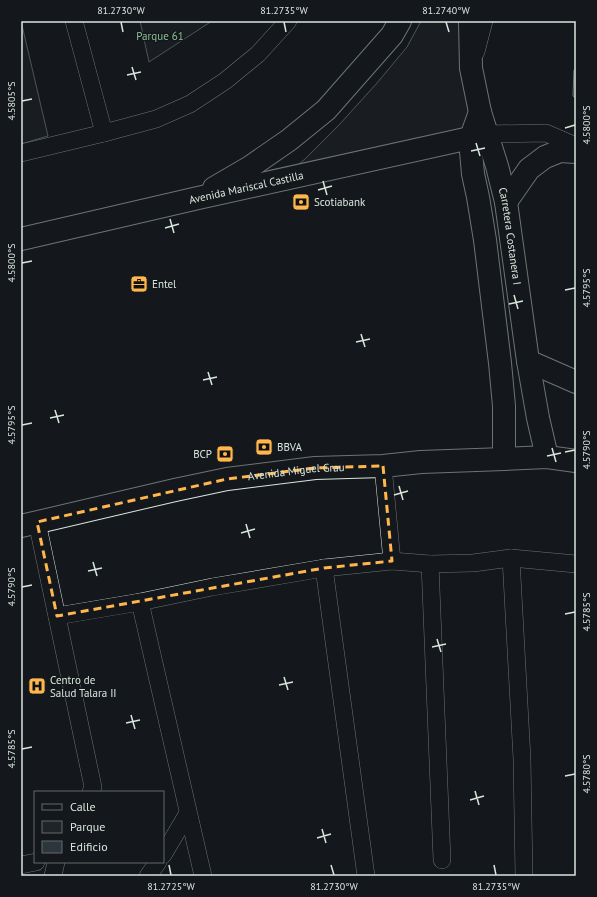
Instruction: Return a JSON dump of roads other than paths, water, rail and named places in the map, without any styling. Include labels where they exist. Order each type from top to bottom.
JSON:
[{"type":"main road","points":[[198,198],[250,167],[289,140],[326,110],[392,35],[400,21]]},
{"type":"main road","name":"Carretera Costanera I","points":[[470,21],[471,68],[480,112],[479,136],[497,166],[506,202],[528,361],[538,418],[547,457]]},
{"type":"main road","name":"Avenida Mariscal Castilla","points":[[21,239],[479,136]]},
{"type":"main road","name":"Carretera Costanera I","points":[[479,136],[470,140],[473,174],[485,240],[500,363],[504,406],[504,459]]},
{"type":"main road","points":[[506,202],[529,169],[545,156],[560,150],[576,152]]},
{"type":"main road","points":[[528,361],[576,382]]},
{"type":"main road","name":"Avenida Miguel Grau","points":[[29,524],[227,479],[315,468],[547,457],[576,461]]},
{"type":"street","points":[[74,21],[104,133]]},
{"type":"street","points":[[21,152],[104,133],[156,119],[190,104],[225,82],[258,54],[288,21]]},
{"type":"street","points":[[471,68],[484,21]]},
{"type":"street","points":[[479,136],[546,132],[576,146]]},
{"type":"street","points":[[382,466],[392,561]]},
{"type":"street","points":[[29,524],[57,616],[93,787],[91,791]]},
{"type":"street","points":[[57,616],[324,568],[392,561],[430,564],[473,563],[511,558],[576,564]]},
{"type":"street","points":[[511,558],[522,759],[524,876]]},
{"type":"street","points":[[430,564],[442,860]]},
{"type":"street","points":[[324,568],[366,876]]},
{"type":"street","points":[[140,602],[188,813],[204,876]]},
{"type":"street","points":[[164,853],[188,813]]},
{"type":"street","points":[[21,865],[34,862]]},
{"type":"street","points":[[53,876],[56,863]]},
{"type":"street","points":[[148,876],[157,863]]},
{"type":"place","name":"Scotiabank","points":[[301,202]]},
{"type":"place","name":"Entel","points":[[139,284]]},
{"type":"place","name":"BBVA","points":[[264,447]]},
{"type":"place","name":"BCP","points":[[225,454]]},
{"type":"place","name":"Centro de Salud Talara II","points":[[37,686]]},
{"type":"park label","name":"Parque 61","points":[[160,36]]}]
